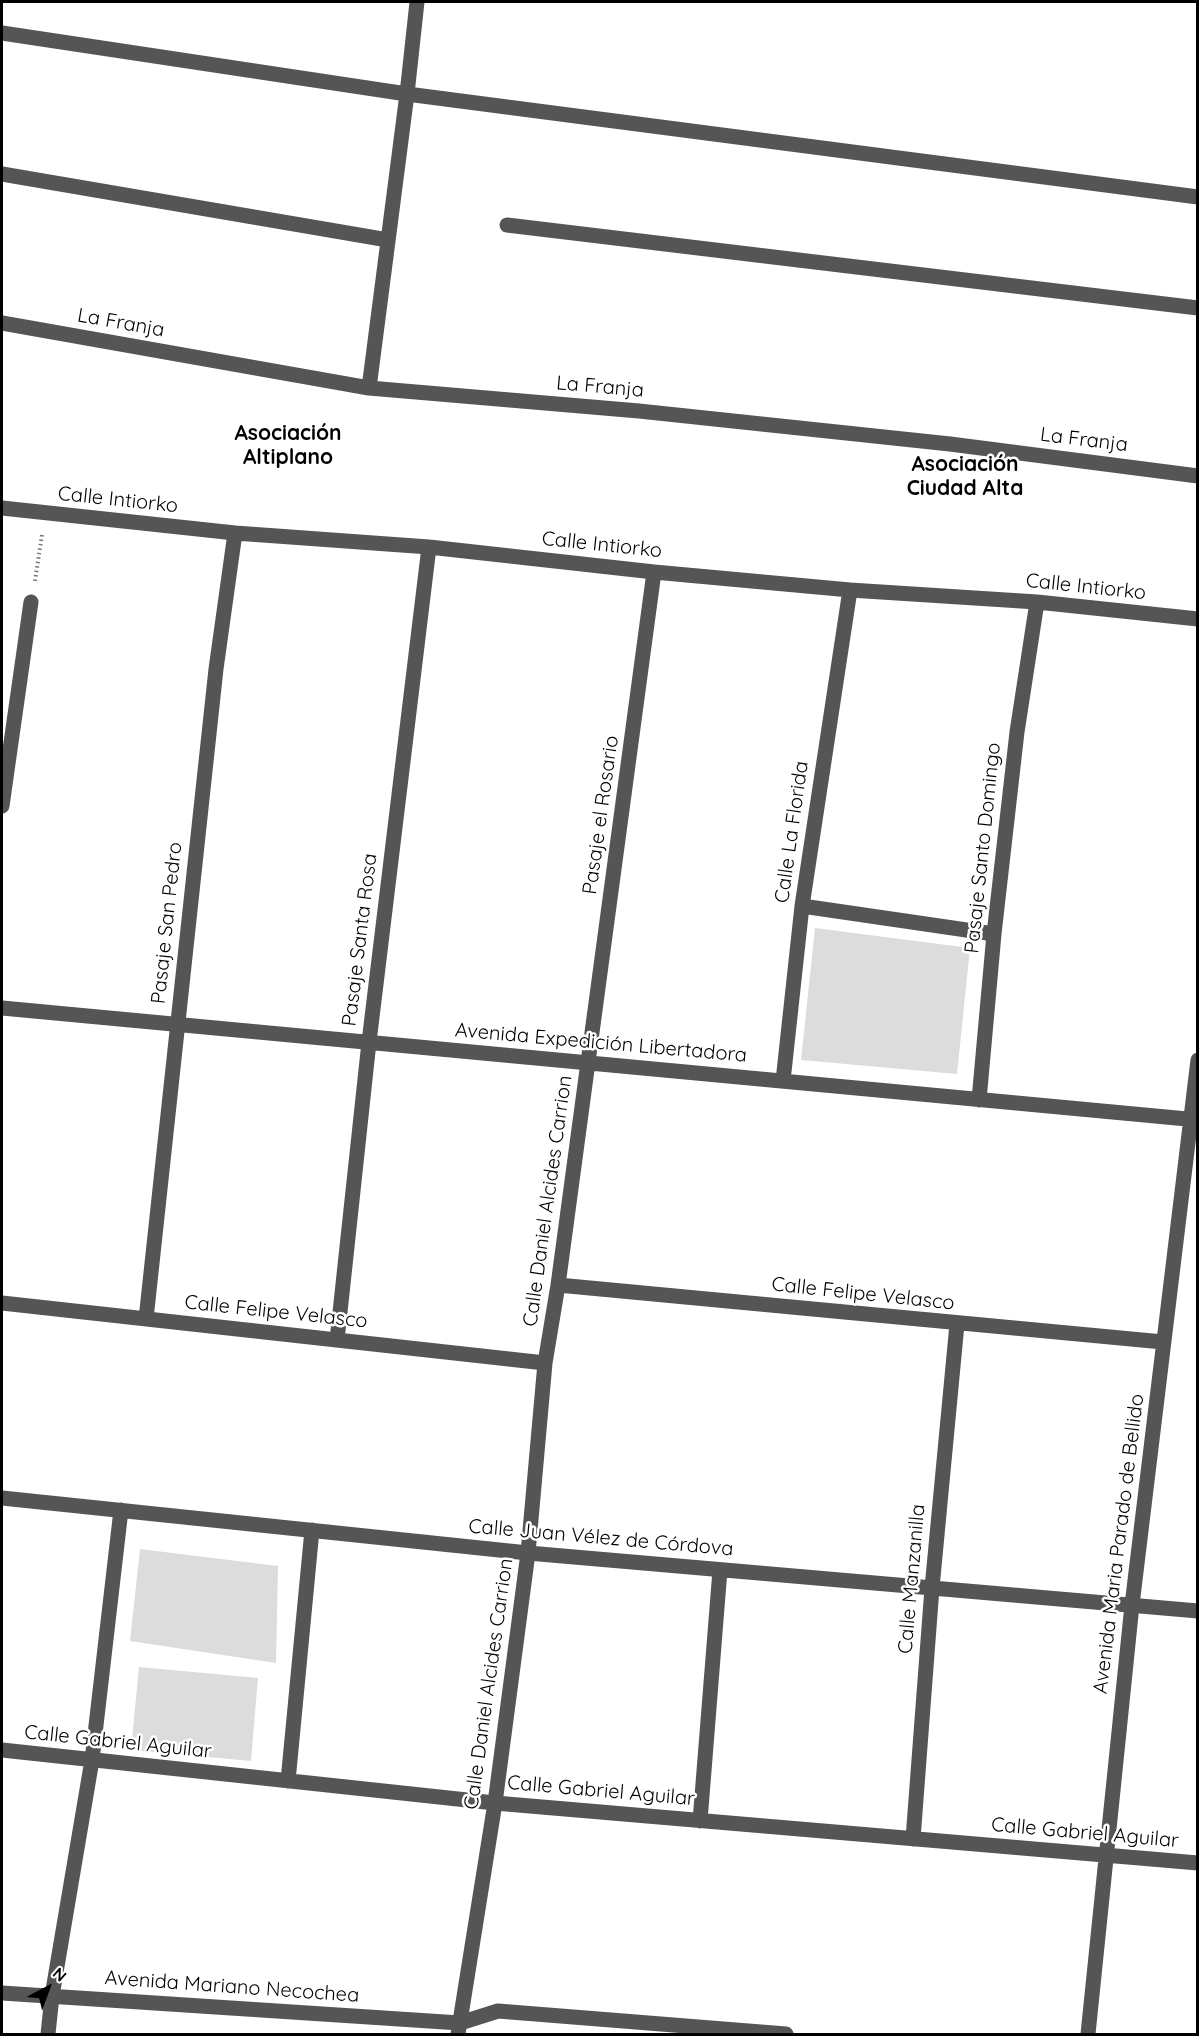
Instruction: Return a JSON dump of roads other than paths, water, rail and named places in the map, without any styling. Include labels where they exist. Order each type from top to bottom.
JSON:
[{"type":"street","points":[[369,388],[417,2]]},
{"type":"street","points":[[2,33],[407,94],[1197,197]]},
{"type":"street","points":[[2,174],[388,240]]},
{"type":"street","points":[[507,225],[1197,308]]},
{"type":"street","name":"La Franja","points":[[2,323],[369,388],[639,411],[950,444],[1197,476]]},
{"type":"street","name":"Calle Intiorko","points":[[2,508],[235,533],[429,547],[654,573],[850,590],[1036,602],[1197,619]]},
{"type":"street","name":"Pasaje San Pedro","points":[[146,1319],[216,669],[235,533]]},
{"type":"street","name":"Pasaje Santa Rosa","points":[[337,1340],[369,1042],[429,547]]},
{"type":"street","name":"Pasaje el Rosario","points":[[588,1063],[654,573]]},
{"type":"street","name":"Calle La Florida","points":[[783,1081],[802,906],[850,590]]},
{"type":"street","points":[[2,806],[31,602]]},
{"type":"street","name":"Pasaje Santo Domingo","points":[[979,1100],[994,934],[1017,732],[1036,602]]},
{"type":"street","points":[[802,906],[994,934]]},
{"type":"street","name":"Avenida Expedición Libertadora","points":[[2,1008],[1194,1120]]},
{"type":"street","name":"Avenida Maria Parado de Bellido","points":[[1088,2034],[1132,1605],[1163,1342],[1194,1120],[1197,1060]]},
{"type":"street","name":"Calle Daniel Alcides Carrion","points":[[461,2031],[495,1803],[528,1553],[545,1363],[558,1285],[588,1063]]},
{"type":"street","name":"Calle Felipe Velasco","points":[[558,1285],[1163,1342]]},
{"type":"street","name":"Calle Felipe Velasco","points":[[2,1303],[545,1363]]},
{"type":"street","name":"Calle Manzanilla","points":[[913,1839],[932,1588],[957,1324]]},
{"type":"street","name":"Calle Juan Vélez de Córdova","points":[[2,1498],[528,1553],[1197,1611]]},
{"type":"street","points":[[48,2034],[52,1996],[92,1760],[121,1510]]},
{"type":"street","points":[[288,1780],[312,1530]]},
{"type":"street","points":[[700,1821],[720,1570]]},
{"type":"street","name":"Calle Gabriel Aguilar","points":[[2,1750],[495,1803],[1197,1863]]},
{"type":"street","name":"Avenida Mariano Necochea","points":[[2,1993],[461,2031],[498,2011],[786,2034]]},
{"type":"district","name":"Asociación Altiplano","points":[[288,446]]},
{"type":"district","name":"Asociación Ciudad Alta","points":[[965,477]]}]
